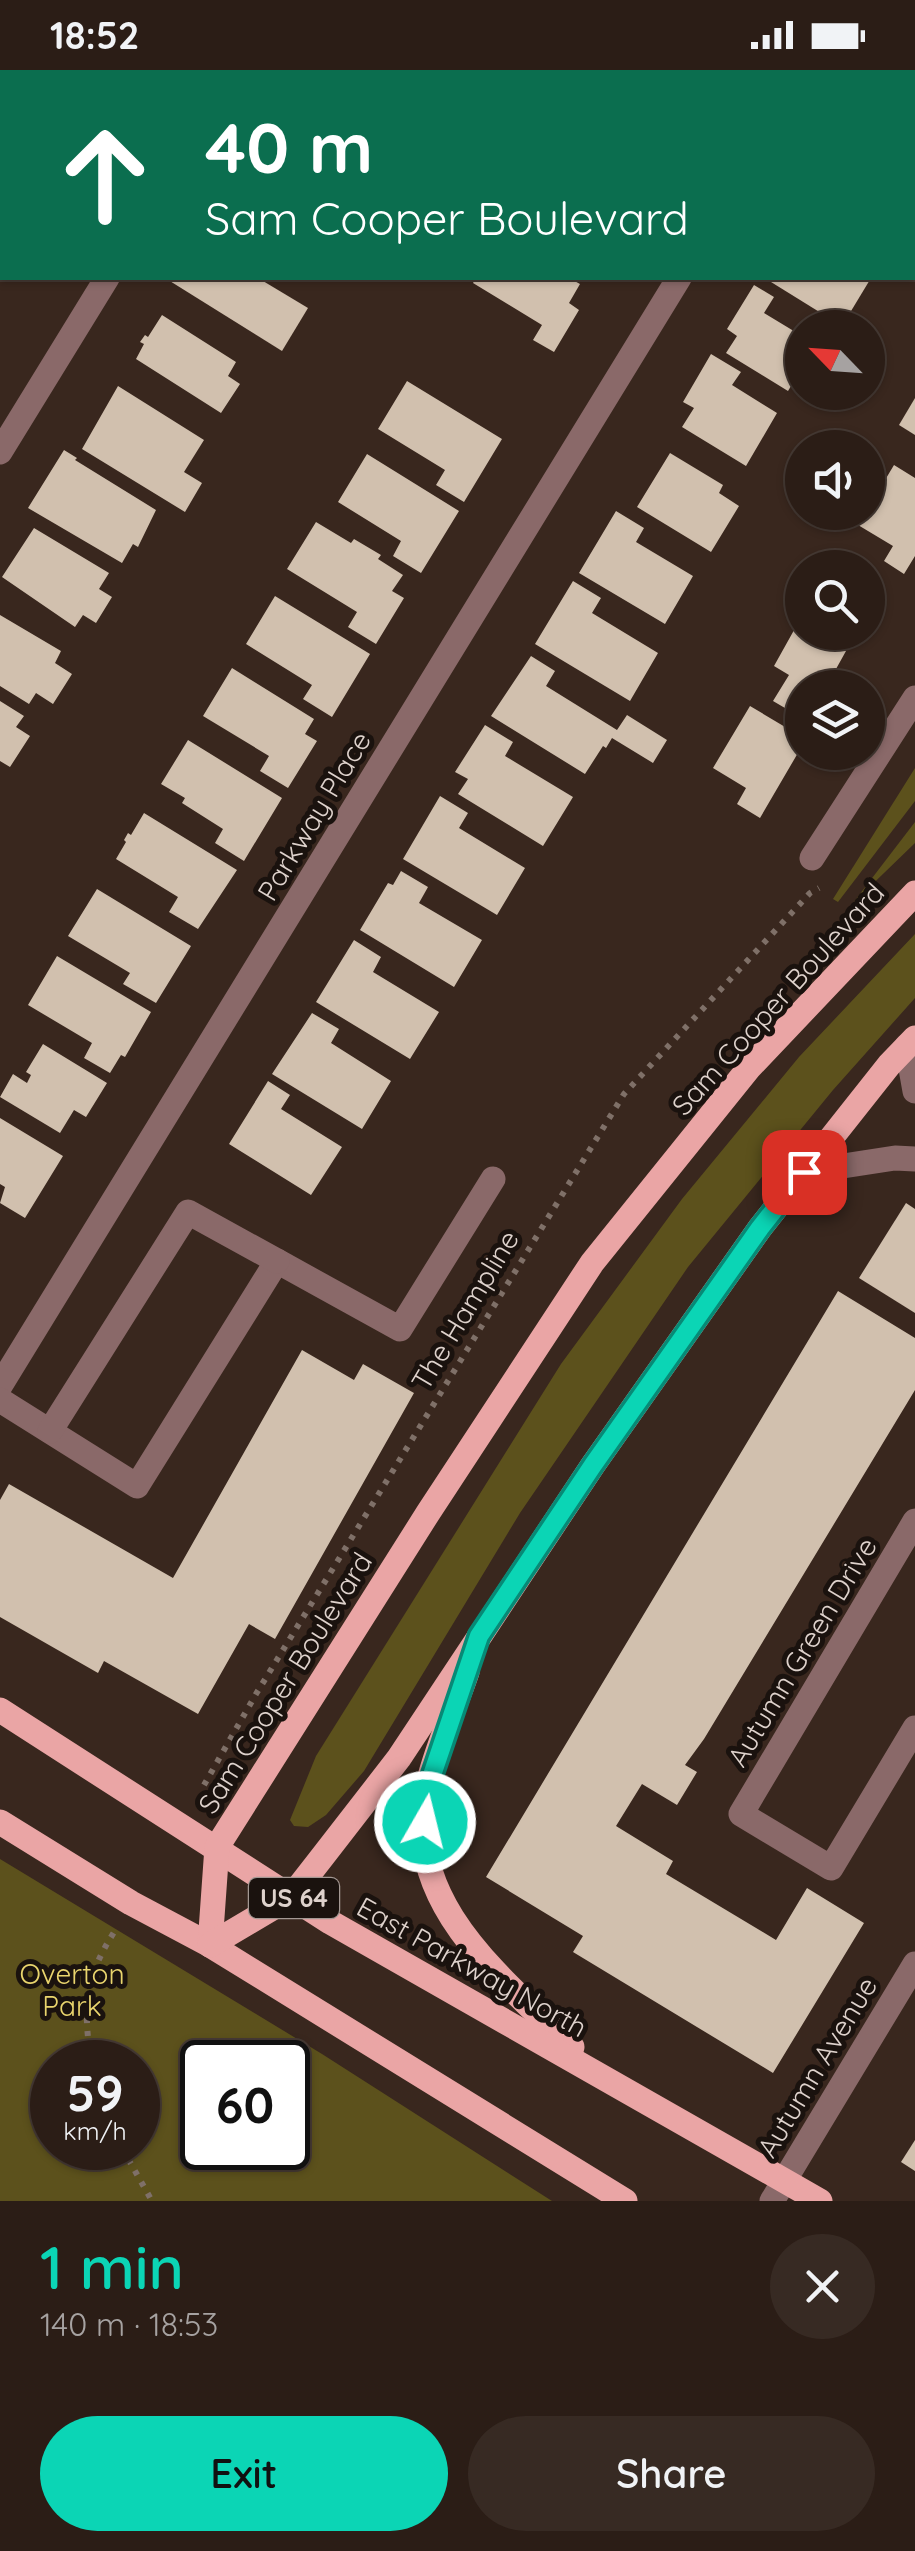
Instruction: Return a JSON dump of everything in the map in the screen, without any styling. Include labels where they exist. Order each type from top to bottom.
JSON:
[{"type":"main road","name":"Sam Cooper Boulevard","points":[[210,1946],[217,1847],[592,1263],[749,1068],[915,893]]},
{"type":"main road","points":[[210,1946],[292,1896],[399,1758],[593,1465],[760,1228],[911,1042]]},
{"type":"main road","points":[[479,1636],[427,1790],[424,1855],[444,1908],[483,1960],[596,2072]]},
{"type":"main road","name":"East Parkway North","points":[[0,1710],[330,1922],[596,2072],[778,2190],[820,2201]]},
{"type":"main road","points":[[0,1822],[625,2201]]},
{"type":"street","points":[[0,452],[106,280]]},
{"type":"street","name":"Parkway Place","points":[[0,1386],[678,280]]},
{"type":"street","points":[[812,858],[915,698]]},
{"type":"street","points":[[911,1042],[915,1091]]},
{"type":"street","points":[[804,1172],[895,1158],[915,1159]]},
{"type":"street","points":[[50,1431],[188,1212],[400,1329],[493,1179]]},
{"type":"street","points":[[0,1400],[138,1486],[277,1261]]},
{"type":"street","name":"Autumn Green Drive","points":[[915,1521],[741,1814],[832,1868],[915,1728]]},
{"type":"street","name":"Autumn Avenue","points":[[778,2190],[915,1964]]},
{"type":"path","name":"The Hampline","points":[[204,1785],[624,1094],[810,893]]},
{"type":"path","points":[[87,2040],[84,2013],[94,1963],[116,1929]]},
{"type":"path","points":[[134,2170],[152,2201]]},
{"type":"green space","points":[[915,768],[915,801],[838,902],[833,899]]},
{"type":"green space","points":[[915,822],[915,843],[853,903]]},
{"type":"green space","points":[[915,934],[915,998],[833,1090],[688,1267],[520,1513],[364,1771],[326,1815],[308,1827],[294,1826],[290,1820],[316,1756],[561,1364],[682,1199],[799,1057]]},
{"type":"green space","name":"Overton Park","points":[[0,1859],[299,2040],[180,2040],[180,2170],[310,2170],[310,2047],[552,2201],[0,2201]]},
{"type":"building","points":[[168,280],[261,280],[308,308],[282,351]]},
{"type":"building","points":[[573,280],[580,284],[569,303],[579,310],[554,352],[533,340],[542,325],[473,283]]},
{"type":"building","points":[[772,280],[870,280],[852,310],[816,310]]},
{"type":"building","points":[[754,285],[774,297],[764,313],[785,326],[785,389],[726,353],[737,336],[727,329]]},
{"type":"building","points":[[162,315],[236,362],[228,376],[240,384],[221,413],[136,359],[144,344],[140,342],[145,335],[148,337]]},
{"type":"building","points":[[711,354],[741,372],[732,385],[777,413],[746,466],[682,427],[694,408],[683,402]]},
{"type":"building","points":[[407,381],[502,439],[464,502],[436,485],[445,470],[378,429]]},
{"type":"building","points":[[118,386],[204,440],[184,472],[202,483],[185,512],[82,449]]},
{"type":"building","points":[[915,398],[915,435],[899,425]]},
{"type":"building","points":[[64,450],[156,510],[138,547],[133,544],[122,563],[28,508]]},
{"type":"building","points":[[670,453],[723,485],[719,493],[739,506],[711,552],[637,507]]},
{"type":"building","points":[[367,454],[459,511],[421,573],[393,556],[401,541],[338,502]]},
{"type":"building","points":[[894,465],[915,478],[915,556],[904,574],[885,562],[893,546],[866,530],[885,530],[885,480]]},
{"type":"building","points":[[616,511],[644,528],[636,542],[693,576],[665,624],[579,573]]},
{"type":"building","points":[[316,522],[381,555],[378,559],[403,575],[392,591],[404,598],[376,644],[348,627],[357,612],[287,569]]},
{"type":"building","points":[[34,528],[109,573],[99,589],[112,597],[96,623],[83,615],[75,627],[2,577]]},
{"type":"building","points":[[573,581],[601,598],[592,613],[658,653],[630,701],[535,644]]},
{"type":"building","points":[[275,596],[370,654],[332,717],[303,699],[312,685],[246,644]]},
{"type":"building","points":[[0,615],[61,651],[55,663],[72,674],[53,704],[36,693],[29,704],[0,686]]},
{"type":"building","points":[[785,646],[785,650],[846,651],[838,670],[785,673],[774,666]]},
{"type":"building","points":[[531,656],[555,671],[546,686],[617,730],[627,715],[667,740],[653,763],[612,738],[585,774],[491,716]]},
{"type":"building","points":[[232,668],[314,719],[305,734],[317,741],[288,788],[260,771],[269,756],[203,716]]},
{"type":"building","points":[[785,682],[785,708],[773,701]]},
{"type":"building","points":[[0,701],[24,716],[16,727],[30,736],[10,767],[0,761]]},
{"type":"building","points":[[750,706],[785,727],[788,770],[760,818],[737,804],[746,788],[713,768]]},
{"type":"building","points":[[485,725],[513,742],[505,756],[573,797],[543,846],[458,794],[468,779],[455,772]]},
{"type":"building","points":[[188,740],[282,798],[244,861],[215,843],[223,829],[182,803],[185,798],[161,784]]},
{"type":"building","points":[[440,796],[468,813],[459,828],[525,868],[497,915],[403,859]]},
{"type":"building","points":[[144,813],[237,870],[198,929],[169,912],[178,897],[116,859],[128,833],[131,835]]},
{"type":"building","points":[[401,871],[428,887],[419,903],[482,940],[454,987],[360,930],[388,883],[393,885]]},
{"type":"building","points":[[97,889],[191,946],[156,1003],[123,984],[130,973],[68,936]]},
{"type":"building","points":[[354,940],[381,957],[373,972],[439,1012],[410,1059],[316,1002]]},
{"type":"building","points":[[57,956],[151,1012],[125,1057],[121,1055],[110,1073],[84,1058],[92,1043],[28,1005]]},
{"type":"building","points":[[312,1013],[339,1029],[331,1043],[391,1081],[362,1129],[272,1074]]},
{"type":"building","points":[[43,1044],[107,1083],[86,1117],[74,1110],[60,1133],[0,1097],[13,1074],[27,1083],[31,1075],[26,1072]]},
{"type":"building","points":[[268,1081],[290,1095],[281,1109],[342,1147],[311,1195],[229,1144]]},
{"type":"building","points":[[0,1118],[63,1156],[25,1218],[0,1203],[5,1187],[0,1184]]},
{"type":"building","points":[[906,1203],[915,1209],[915,1313],[859,1278]]},
{"type":"building","points":[[838,1291],[915,1338],[915,1390],[685,1765],[697,1772],[677,1805],[642,1784],[616,1826],[673,1861],[666,1874],[776,1940],[807,1888],[864,1923],[773,2073],[573,1952],[583,1936],[486,1877]]},
{"type":"building","points":[[302,1350],[354,1380],[363,1364],[414,1393],[275,1639],[249,1624],[198,1714],[104,1661],[98,1673],[0,1617],[0,1500],[9,1484],[173,1578]]},
{"type":"building","points":[[915,2140],[915,2171],[901,2162]]},
{"type":"route","points":[[425,1822],[427,1790],[479,1636],[593,1465],[804,1172]]}]
